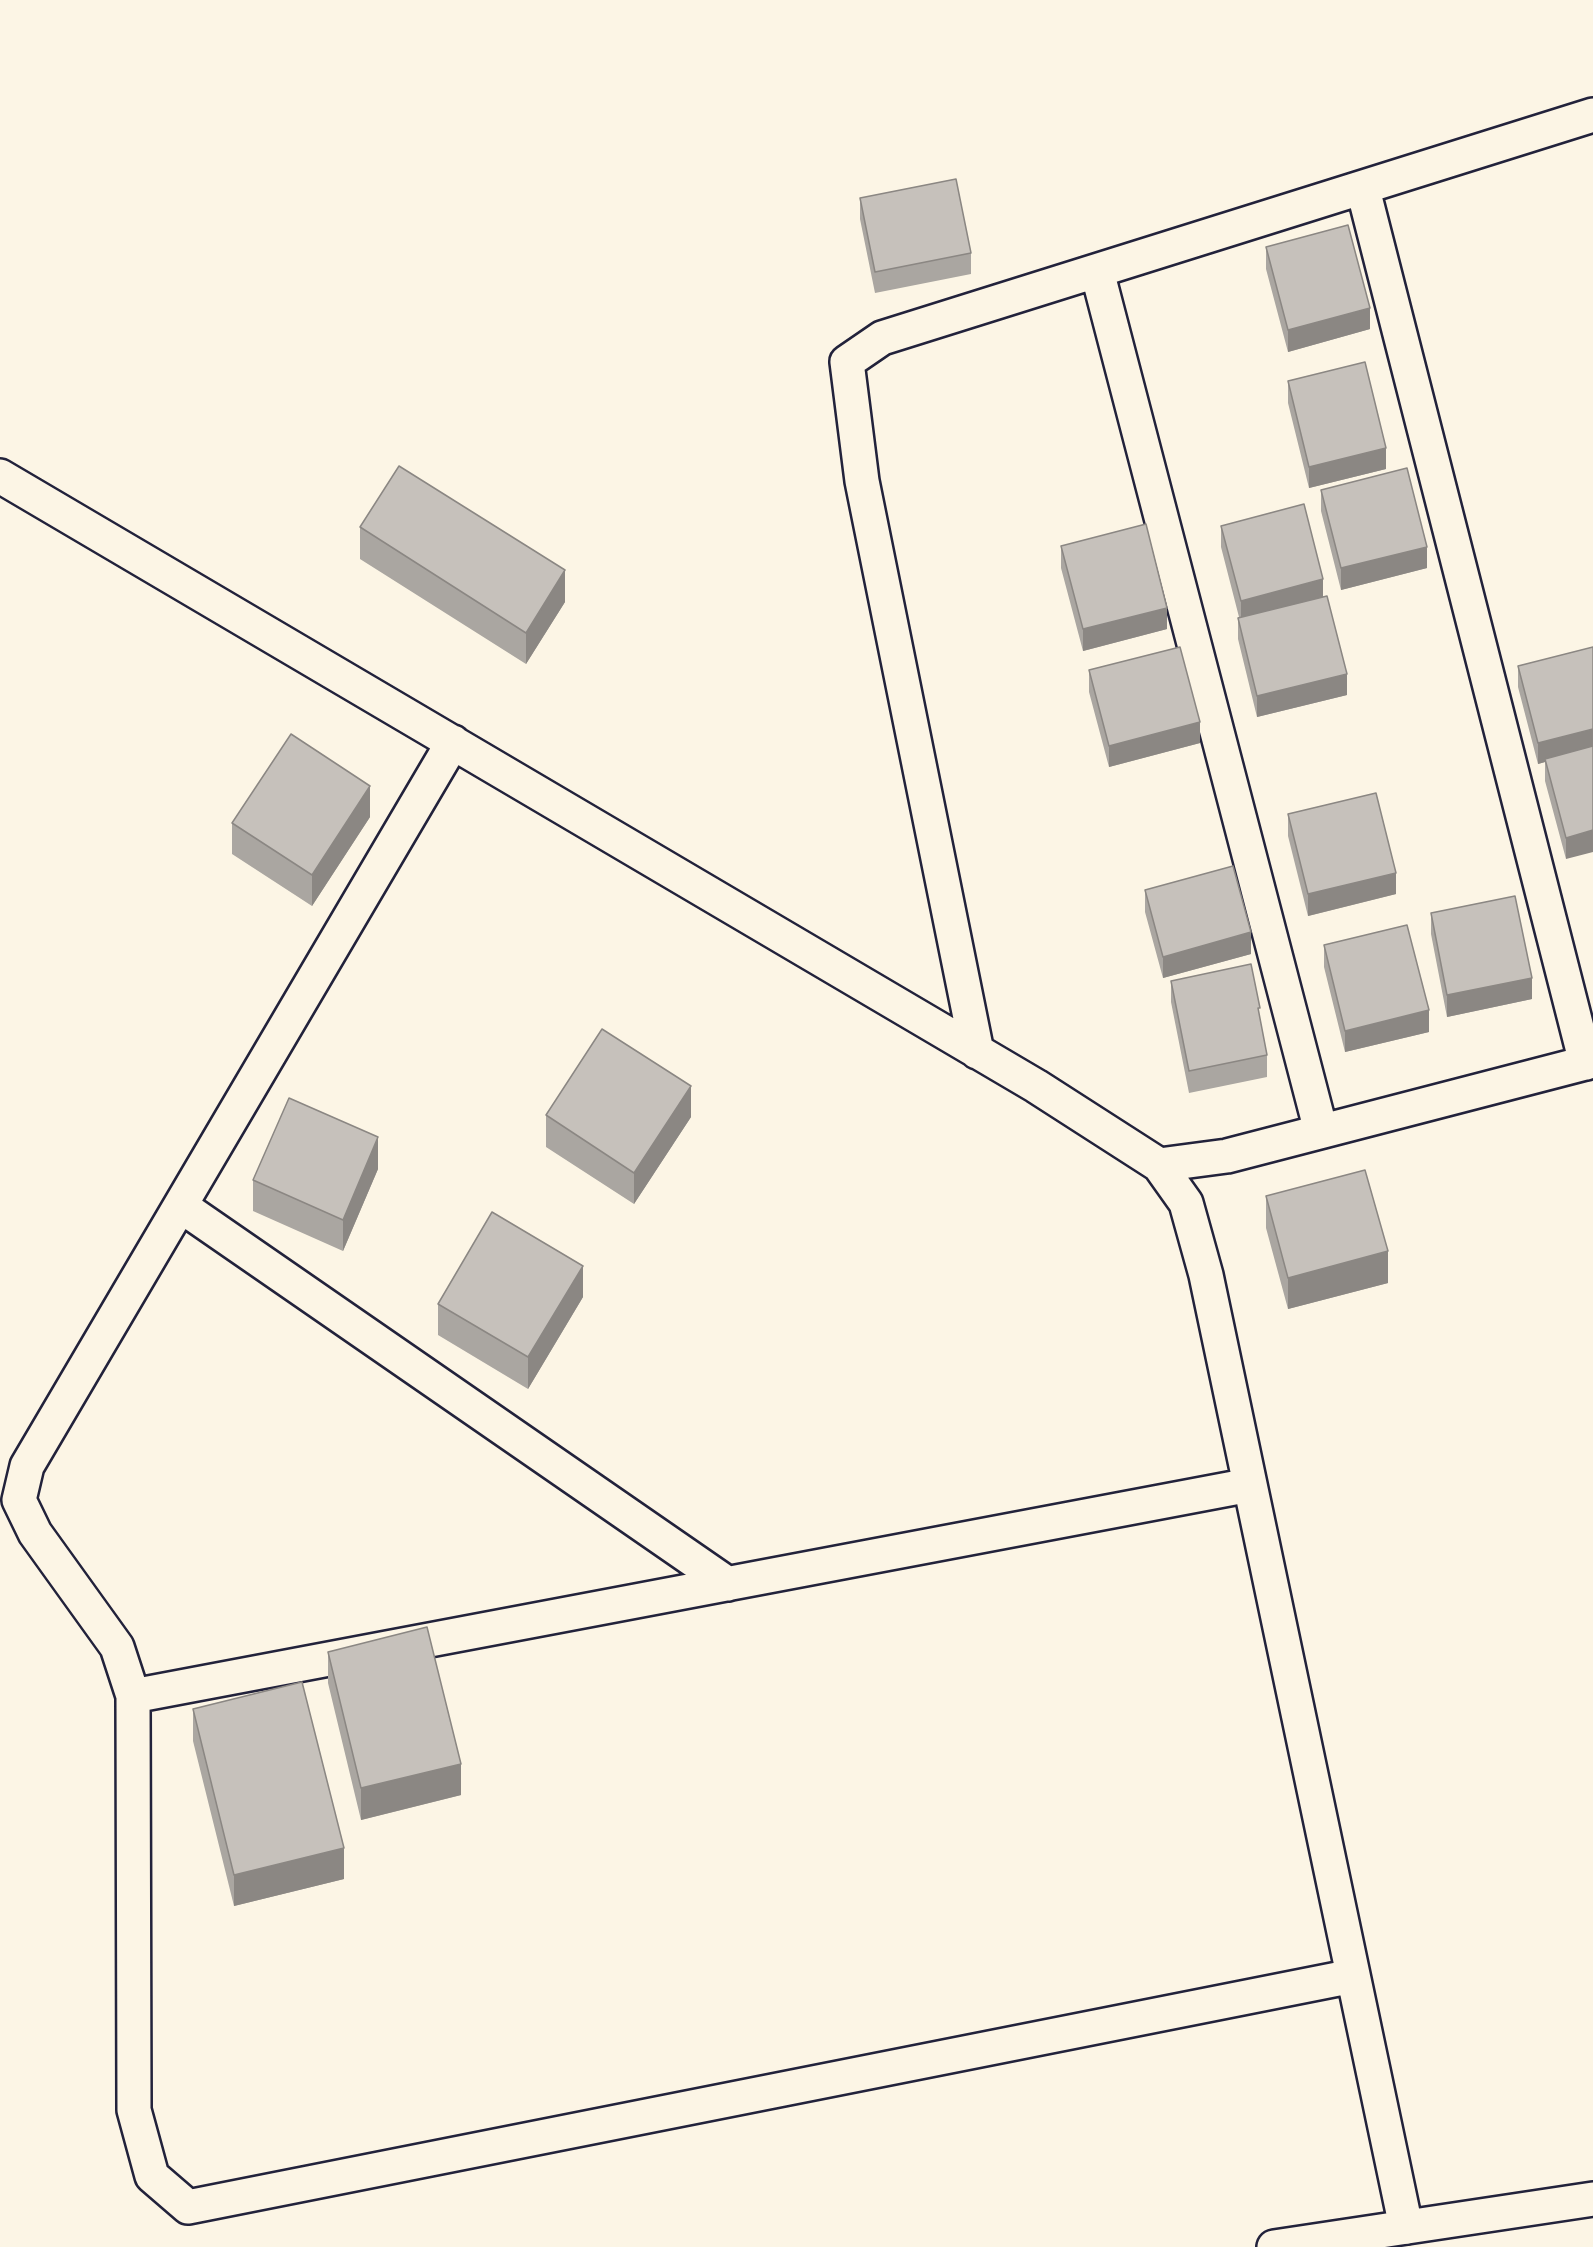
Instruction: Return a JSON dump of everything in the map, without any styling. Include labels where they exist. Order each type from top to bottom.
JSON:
[{"type":"main road","points":[[977,1052],[862,481],[847,362],[882,338],[1593,115]]},
{"type":"main road","points":[[1159,1165],[1227,1156],[1590,1062],[1363,189]]},
{"type":"main road","points":[[1097,272],[1321,1131]]},
{"type":"main road","points":[[0,476],[977,1052],[1159,1165],[1186,1203],[1206,1275],[1406,2227]]},
{"type":"main road","points":[[453,742],[27,1466],[20,1500],[35,1533],[117,1647],[134,1696],[134,2110],[152,2176],[188,2207],[1353,1976]]},
{"type":"main road","points":[[181,1206],[728,1584]]},
{"type":"main road","points":[[134,1696],[1250,1485]]},
{"type":"main road","points":[[1274,2247],[1593,2199]]},
{"type":"building","points":[[956,179],[971,253],[875,272],[860,198]]},
{"type":"building","points":[[1348,225],[1370,308],[1288,330],[1266,247]]},
{"type":"building","points":[[1365,362],[1386,448],[1309,467],[1288,381]]},
{"type":"building","points":[[399,466],[565,570],[526,633],[360,527]]},
{"type":"building","points":[[1407,468],[1427,547],[1341,568],[1321,490]]},
{"type":"building","points":[[1304,504],[1323,579],[1241,601],[1221,526]]},
{"type":"building","points":[[1146,524],[1167,608],[1083,629],[1061,546]]},
{"type":"building","points":[[1327,596],[1347,674],[1257,696],[1238,618]]},
{"type":"building","points":[[1180,647],[1200,722],[1109,746],[1089,670]]},
{"type":"building","points":[[1593,647],[1593,729],[1538,743],[1518,666]]},
{"type":"building","points":[[291,734],[370,786],[312,875],[232,823]]},
{"type":"building","points":[[1593,746],[1593,830],[1566,838],[1545,759]]},
{"type":"building","points":[[1376,793],[1396,873],[1308,894],[1288,814]]},
{"type":"building","points":[[1233,866],[1251,932],[1163,957],[1145,890]]},
{"type":"building","points":[[1515,896],[1532,978],[1447,995],[1431,913]]},
{"type":"building","points":[[1407,925],[1429,1010],[1345,1031],[1324,945]]},
{"type":"building","points":[[1251,964],[1267,1055],[1189,1071],[1171,981]]},
{"type":"building","points":[[602,1029],[691,1086],[634,1173],[546,1115]]},
{"type":"building","points":[[289,1098],[378,1137],[343,1220],[253,1180]]},
{"type":"building","points":[[1365,1170],[1388,1251],[1288,1278],[1266,1196]]},
{"type":"building","points":[[492,1212],[583,1266],[528,1357],[438,1304]]},
{"type":"building","points":[[427,1627],[461,1764],[361,1788],[328,1652]]},
{"type":"building","points":[[302,1682],[344,1848],[234,1875],[193,1709]]}]
